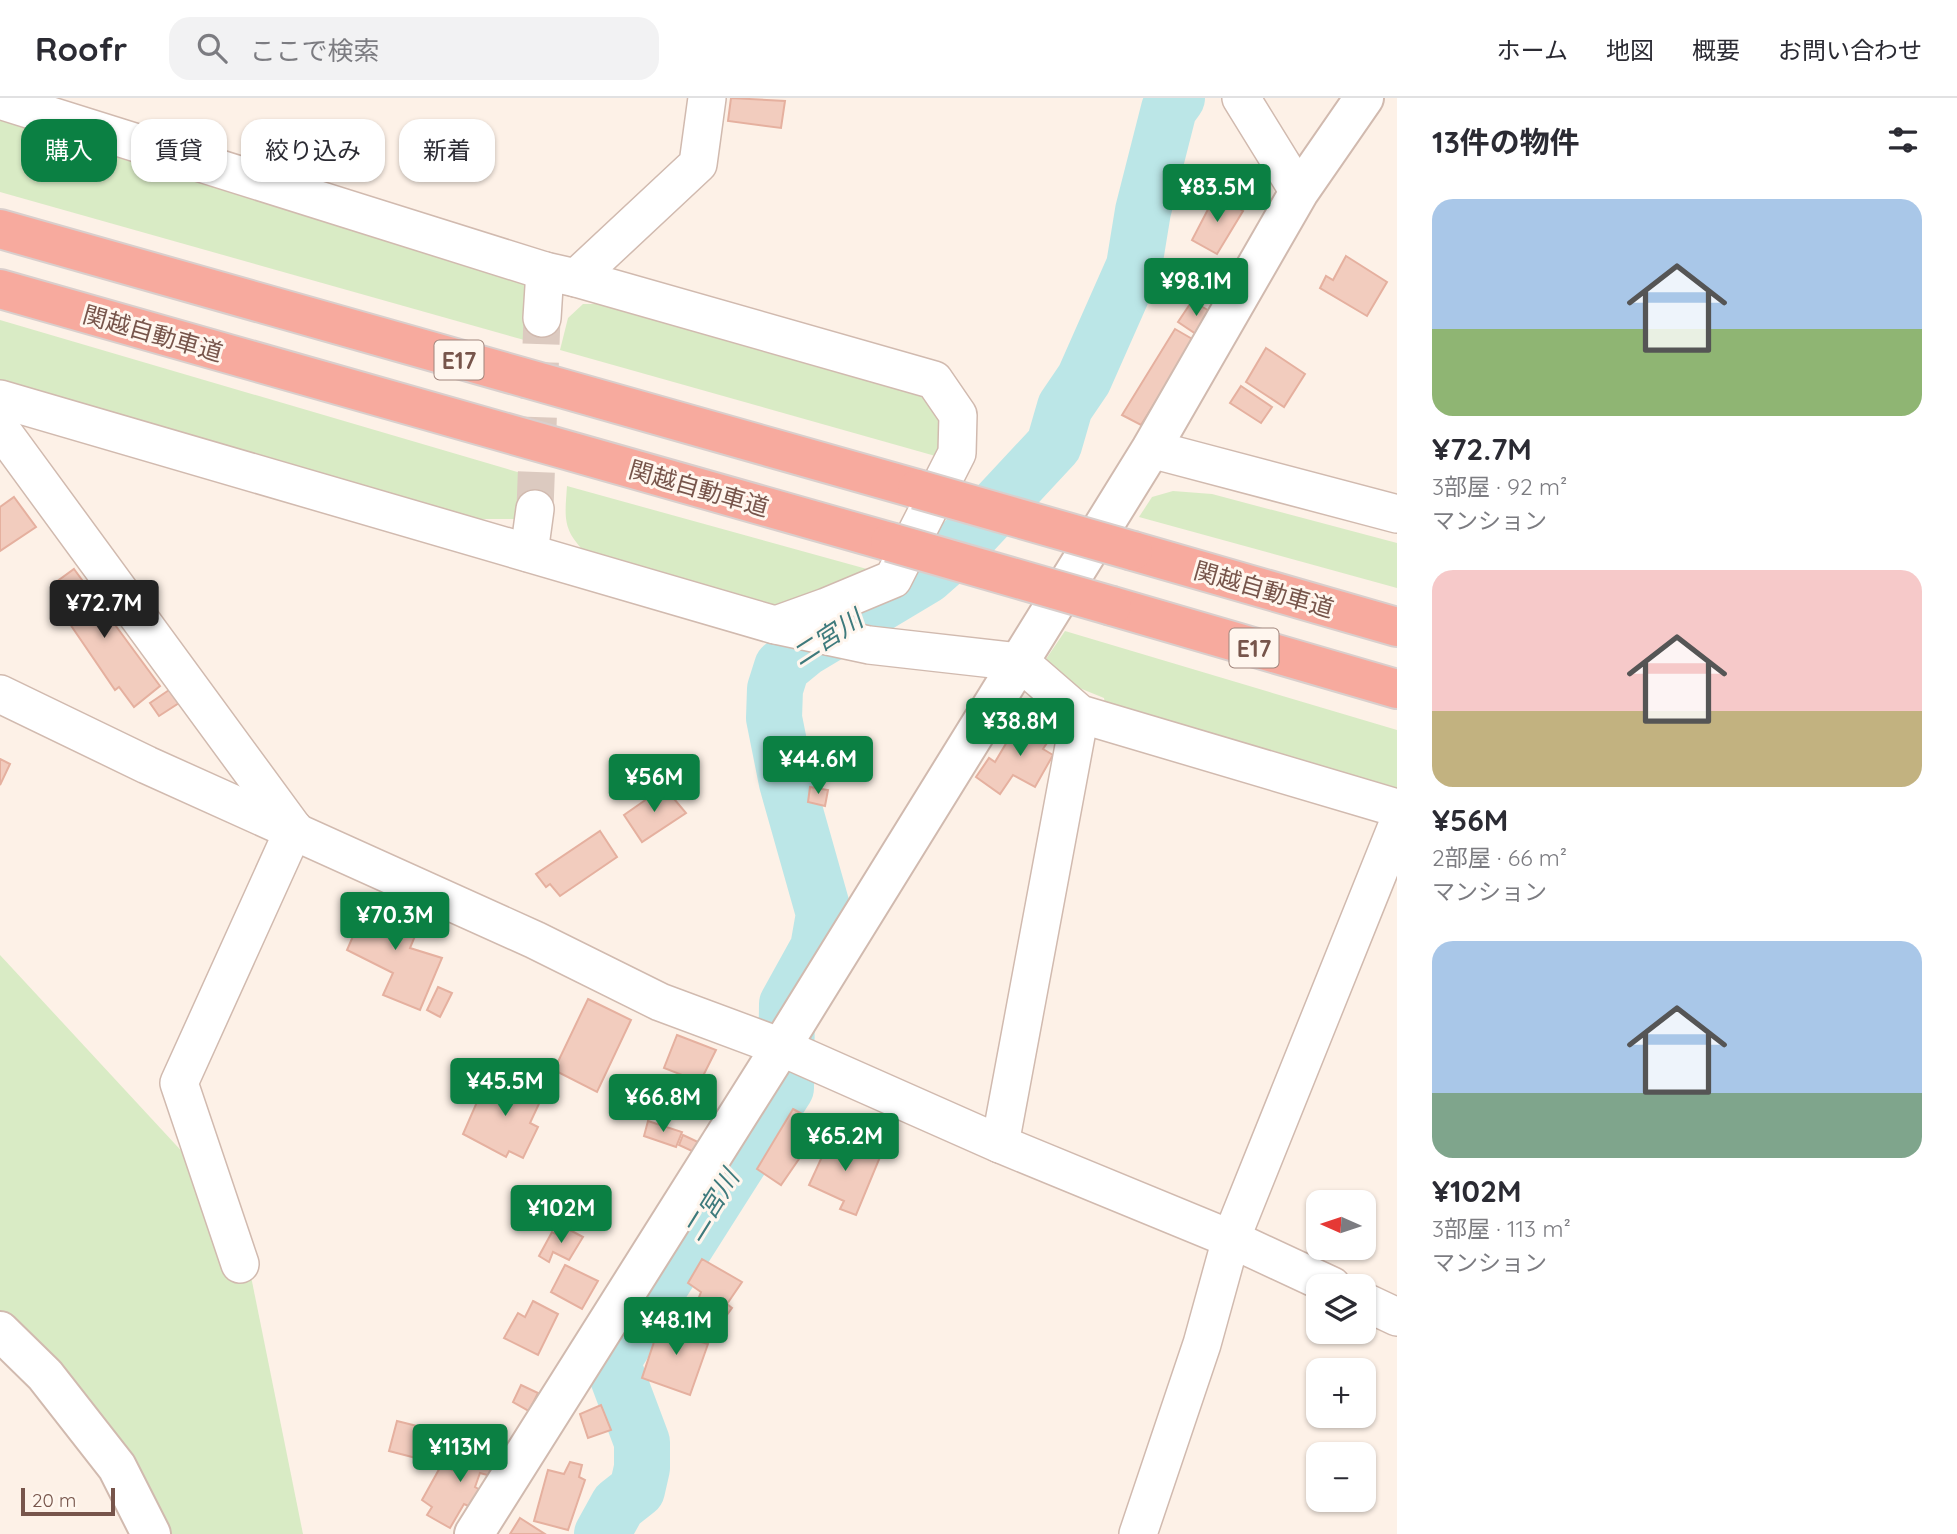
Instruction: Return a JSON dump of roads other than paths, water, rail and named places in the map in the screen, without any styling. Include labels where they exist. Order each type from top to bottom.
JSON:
[{"type":"highway","name":"関越自動車道","points":[[0,229],[1397,627]]},
{"type":"highway","name":"関越自動車道","points":[[0,289],[1397,689]]},
{"type":"street","points":[[542,318],[560,274],[698,164],[707,98]]},
{"type":"street","points":[[1241,98],[1299,192]]},
{"type":"street","points":[[474,1534],[781,1047],[1151,449],[1299,192],[1364,98]]},
{"type":"street","points":[[7,100],[560,274],[934,380],[958,415],[957,453],[893,579],[775,625]]},
{"type":"street","points":[[0,399],[775,625],[869,645],[1020,662],[1080,714],[1397,808]]},
{"type":"street","points":[[0,428],[293,829]]},
{"type":"street","points":[[1151,449],[1397,514]]},
{"type":"street","points":[[529,554],[535,509]]},
{"type":"street","points":[[0,694],[147,765],[535,940],[660,1002],[781,1047],[1000,1144],[1231,1239],[1306,1274]]},
{"type":"street","points":[[1000,1144],[1080,714]]},
{"type":"street","points":[[1138,1534],[1202,1344],[1231,1239],[1397,826]]},
{"type":"street","points":[[240,1264],[179,1083],[293,829]]},
{"type":"street","points":[[1376,1307],[1397,1317]]},
{"type":"street","points":[[0,1331],[45,1375],[117,1467],[150,1534]]},
{"type":"waterway","name":"二宮川","points":[[602,1534],[618,1505],[637,1490],[642,1468],[642,1442],[612,1362],[786,1088],[787,1004],[818,948],[824,914],[787,783],[774,718],[775,689],[782,667],[804,649],[926,576],[960,546],[1054,445],[1065,407],[1084,379],[1134,266],[1143,211],[1169,109],[1177,98]]},
{"type":"tunnel","points":[[535,509],[542,318]]}]
